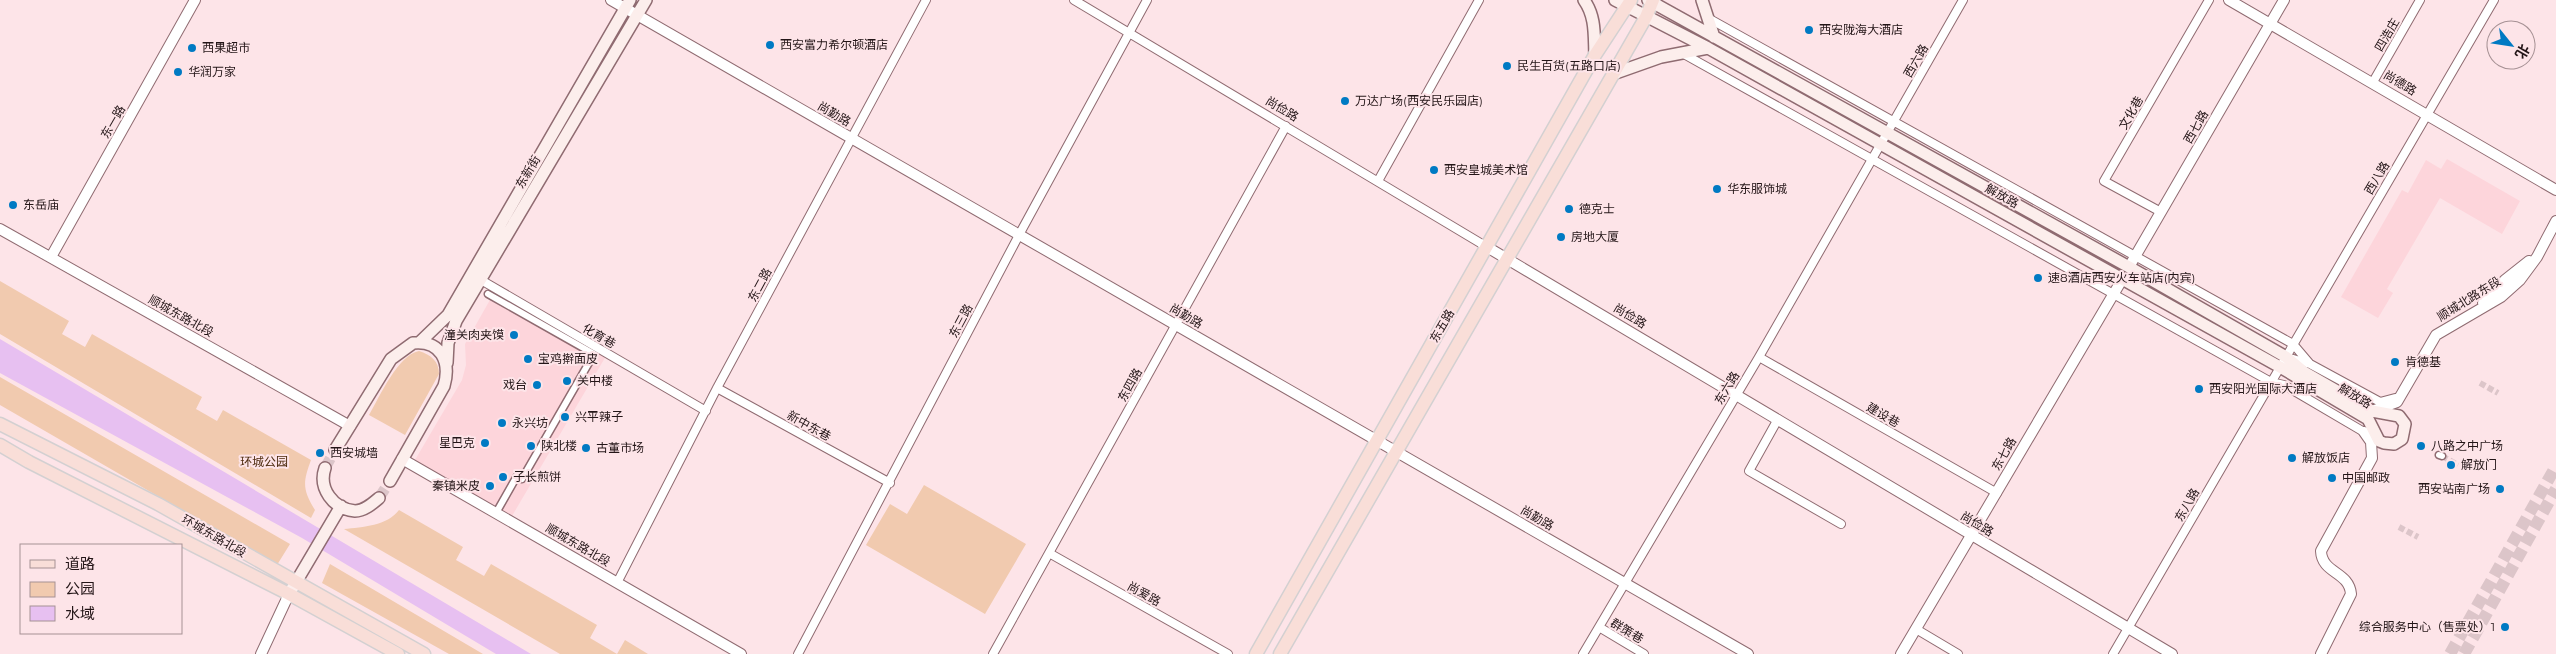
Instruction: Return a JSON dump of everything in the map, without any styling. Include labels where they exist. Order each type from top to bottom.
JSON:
[{"type":"main road","name":"东新街","points":[[390,481],[444,386],[448,343],[452,330],[646,0]]},
{"type":"main road","points":[[1584,0],[1589,7],[1594,24],[1595,55]]},
{"type":"main road","name":"解放路","points":[[1615,0],[1629,3],[1646,17],[1708,48],[2123,278],[2283,362],[2383,408],[2405,424],[2404,434],[2394,444],[2379,441],[2368,419],[2283,362],[2129,266],[1651,1]]},
{"type":"main road","points":[[1702,0],[1714,37]]},
{"type":"main road","name":"东五路","points":[[1280,654],[1646,17],[1651,1]]},
{"type":"main road","name":"东五路","points":[[1256,654],[1595,55],[1629,3]]},
{"type":"main road","name":"东新街","points":[[336,450],[391,359],[408,346],[420,342],[448,315],[627,4]]},
{"type":"main road","points":[[1613,74],[1661,57],[1708,48]]},
{"type":"main road","name":"东七路","points":[[2123,278],[2129,266]]},
{"type":"main road","points":[[420,342],[430,345],[438,351],[447,363]]},
{"type":"main road","points":[[0,418],[39,442]]},
{"type":"main road","name":"环城东路北段","points":[[0,424],[39,442],[158,504],[424,654]]},
{"type":"main road","name":"环城东路北段","points":[[0,445],[29,462],[289,594],[398,654]]},
{"type":"main road","points":[[0,450],[29,462]]},
{"type":"main road","points":[[325,468],[323,483],[325,491],[341,506],[356,511],[365,508],[379,498]]},
{"type":"main road","points":[[289,594],[341,506]]},
{"type":"street","name":"东一路","points":[[51,257],[196,0]]},
{"type":"street","name":"尚勤路","points":[[611,0],[627,4],[637,15],[1748,654]]},
{"type":"street","name":"东二路","points":[[617,582],[717,388],[926,0]]},
{"type":"street","name":"尚俭路","points":[[1074,0],[2172,654]]},
{"type":"street","name":"东三路","points":[[798,654],[890,483],[1019,235],[1147,0]]},
{"type":"street","points":[[1378,181],[1479,0]]},
{"type":"street","name":"西六路","points":[[1888,133],[1963,0]]},
{"type":"street","name":"文化巷","points":[[2161,212],[2104,181],[2209,0]]},
{"type":"street","name":"尚德路","points":[[2230,0],[2556,190]]},
{"type":"street","name":"西七路","points":[[2129,266],[2284,0]]},
{"type":"street","name":"四浩庄","points":[[2373,82],[2420,0]]},
{"type":"street","name":"西八路","points":[[2283,362],[2494,0]]},
{"type":"street","points":[[1708,18],[1895,120],[2293,344],[2310,364],[2383,408]]},
{"type":"street","points":[[1682,53],[2271,382],[2284,385],[2364,432],[2371,442],[2372,458],[2321,551],[2321,560],[2325,566],[2350,584],[2351,594],[2321,654]]},
{"type":"street","name":"东四路","points":[[993,654],[1286,126]]},
{"type":"street","name":"东六路","points":[[1583,654],[1759,357],[1888,133]]},
{"type":"street","name":"顺城北路东段","points":[[2383,408],[2397,402],[2406,390],[2436,335],[2501,296],[2520,280],[2556,221]]},
{"type":"street","name":"顺城东路北段","points":[[0,229],[350,426]]},
{"type":"street","name":"东七路","points":[[1901,654],[2123,278]]},
{"type":"street","name":"化育巷","points":[[481,280],[706,411]]},
{"type":"street","points":[[488,294],[594,354],[522,479],[517,476],[496,513]]},
{"type":"street","name":"建设巷","points":[[1759,357],[1997,493]]},
{"type":"street","points":[[2284,385],[2283,362],[2310,364]]},
{"type":"street","name":"东八路","points":[[2113,654],[2283,362]]},
{"type":"street","name":"新中东巷","points":[[717,388],[890,483]]},
{"type":"street","points":[[1778,420],[1749,471],[1841,524]]},
{"type":"street","name":"顺城东路北段","points":[[402,459],[741,654]]},
{"type":"street","name":"尚爱路","points":[[1049,553],[1228,654]]},
{"type":"street","points":[[261,654],[289,594]]},
{"type":"street","name":"群策巷","points":[[1598,627],[1644,654]]},
{"type":"street","points":[[1916,629],[1958,654]]},
{"type":"shaded area","points":[[2447,159],[2520,201],[2502,234],[2440,198],[2387,289],[2393,293],[2378,318],[2341,297],[2402,190],[2408,193],[2426,160],[2441,169]]},
{"type":"shaded area","name":"永兴坊","points":[[495,291],[606,356],[512,516],[415,460],[462,380],[466,365],[465,344]]},
{"type":"green space","name":"环城公园","points":[[0,281],[69,321],[62,334],[85,347],[92,334],[202,397],[196,409],[217,421],[223,410],[311,460],[306,474],[305,485],[315,510],[311,518],[0,334]]},
{"type":"green space","points":[[419,351],[427,354],[436,362],[439,374],[405,435],[369,415],[397,368],[411,354]]},
{"type":"green space","points":[[0,377],[290,544],[277,565],[0,405]]},
{"type":"green space","points":[[924,485],[1026,544],[985,614],[866,545],[890,504],[907,514]]},
{"type":"green space","points":[[399,510],[463,547],[456,560],[484,576],[491,564],[597,625],[590,638],[617,654],[560,654],[344,529],[381,523]]},
{"type":"green space","points":[[330,564],[483,654],[449,654],[322,583]]},
{"type":"green space","points":[[625,640],[648,654],[617,654]]},
{"type":"water","points":[[0,339],[531,654],[496,654],[302,538],[0,373]]},
{"type":"tunnel","points":[[2480,383],[2498,393]]},
{"type":"tunnel","points":[[325,468],[335,450]]},
{"type":"tunnel","points":[[2442,456],[2458,465]]},
{"type":"tunnel","points":[[2450,654],[2556,466]]},
{"type":"tunnel","points":[[379,498],[390,481]]},
{"type":"tunnel","points":[[2464,654],[2556,489]]},
{"type":"tunnel","points":[[2399,527],[2418,537]]},
{"type":"place","name":"西安陇海大酒店","points":[[1809,30]]},
{"type":"place","name":"西安富力希尔顿酒店","points":[[770,45]]},
{"type":"place","name":"西果超市","points":[[192,48]]},
{"type":"place","name":"民生百货(五路口店)","points":[[1507,66]]},
{"type":"place","name":"华润万家","points":[[178,72]]},
{"type":"place","name":"万达广场(西安民乐园店)","points":[[1345,101]]},
{"type":"place","name":"西安皇城美术馆","points":[[1434,170]]},
{"type":"place","name":"华东服饰城","points":[[1717,189]]},
{"type":"place","name":"东岳庙","points":[[13,205]]},
{"type":"place","name":"德克士","points":[[1569,209]]},
{"type":"place","name":"房地大厦","points":[[1561,237]]},
{"type":"place","name":"速8酒店西安火车站店(内宾)","points":[[2038,278]]},
{"type":"place","name":"潼关肉夹馍","points":[[514,335]]},
{"type":"place","name":"宝鸡擀面皮","points":[[528,359]]},
{"type":"place","name":"肯德基","points":[[2395,362]]},
{"type":"place","name":"关中楼","points":[[567,381]]},
{"type":"place","name":"戏台","points":[[537,385]]},
{"type":"place","name":"西安阳光国际大酒店","points":[[2199,389]]},
{"type":"place","name":"兴平辣子","points":[[565,417]]},
{"type":"place","name":"永兴坊","points":[[502,423]]},
{"type":"place","name":"星巴克","points":[[485,443]]},
{"type":"place","name":"陕北楼","points":[[531,446]]},
{"type":"place","name":"八路之中广场","points":[[2421,446]]},
{"type":"place","name":"古董市场","points":[[586,448]]},
{"type":"place","name":"西安城墙","points":[[320,453]]},
{"type":"place","name":"解放饭店","points":[[2292,458]]},
{"type":"place","name":"解放门","points":[[2451,465]]},
{"type":"place","name":"子长煎饼","points":[[503,477]]},
{"type":"place","name":"中国邮政","points":[[2332,478]]},
{"type":"place","name":"秦镇米皮","points":[[490,486]]},
{"type":"place","name":"西安站南广场","points":[[2500,489]]},
{"type":"place","name":"综合服务中心（售票处）1","points":[[2505,627]]}]
